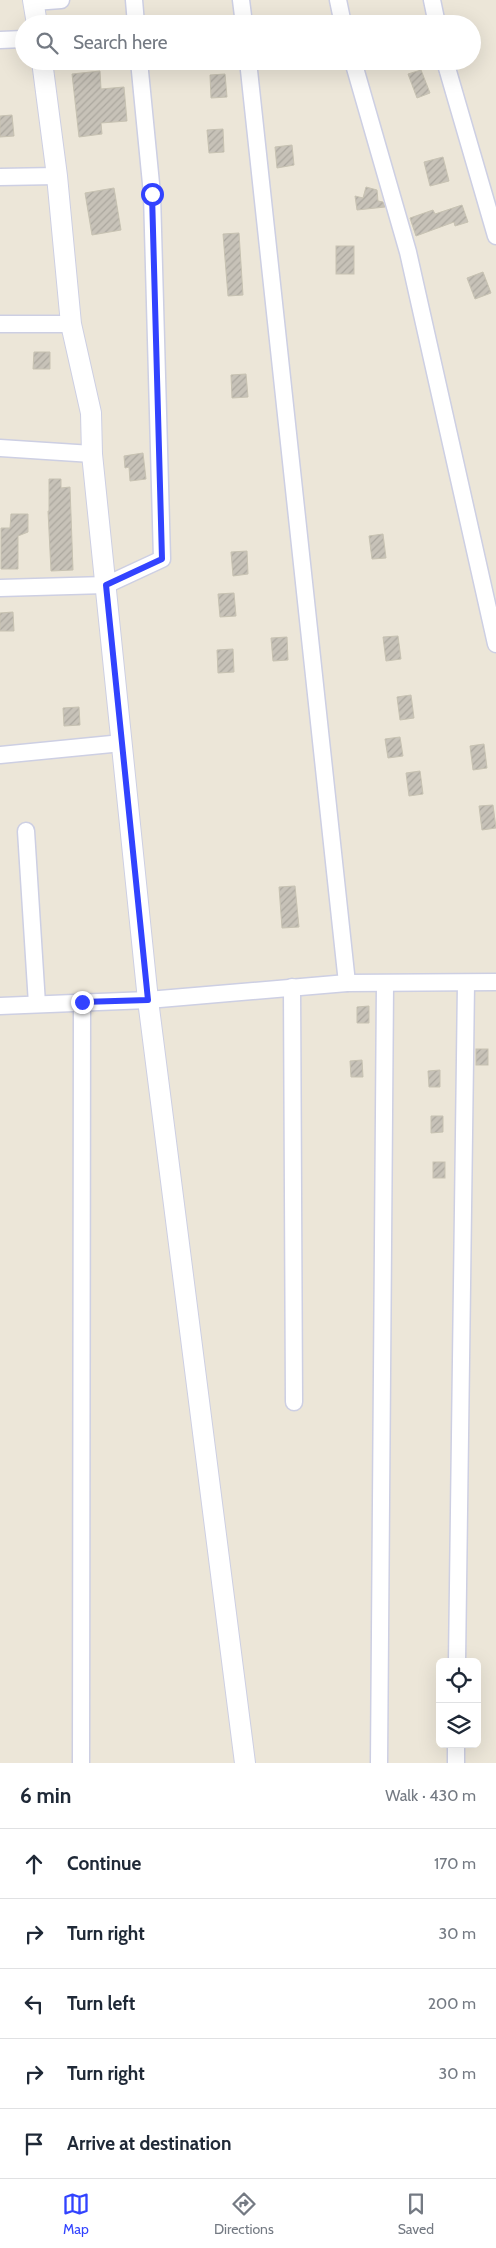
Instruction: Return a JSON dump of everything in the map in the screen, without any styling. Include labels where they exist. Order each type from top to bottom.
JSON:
[{"type":"street","points":[[36,15],[34,1],[61,0]]},
{"type":"street","points":[[134,0],[135,15]]},
{"type":"street","points":[[241,0],[243,15]]},
{"type":"street","points":[[338,0],[341,15]]},
{"type":"street","points":[[432,0],[435,15]]},
{"type":"street","points":[[0,40],[15,39]]},
{"type":"street","points":[[43,70],[57,176],[71,324],[91,413],[92,454],[148,1000],[245,1763]]},
{"type":"street","points":[[0,588],[106,585],[162,559],[152,194],[140,70]]},
{"type":"street","points":[[249,70],[348,983]]},
{"type":"street","points":[[356,70],[408,252],[496,644]]},
{"type":"street","points":[[448,70],[496,236]]},
{"type":"street","points":[[0,177],[57,176]]},
{"type":"street","points":[[0,324],[71,324]]},
{"type":"street","points":[[0,448],[92,454]]},
{"type":"street","points":[[0,755],[122,744]]},
{"type":"street","points":[[26,831],[37,1004]]},
{"type":"street","points":[[0,1006],[148,1000],[348,983],[496,982]]},
{"type":"street","points":[[457,1658],[466,983]]},
{"type":"street","points":[[379,1763],[385,984]]},
{"type":"street","points":[[292,987],[294,1402]]},
{"type":"street","points":[[81,1763],[82,1002]]},
{"type":"street","points":[[456,1748],[456,1763]]},
{"type":"building","points":[[421,70],[430,93],[417,98],[408,74]]},
{"type":"building","points":[[100,71],[101,89],[124,87],[127,121],[101,123],[102,134],[79,137],[72,74]]},
{"type":"building","points":[[225,74],[227,97],[211,98],[210,75]]},
{"type":"building","points":[[12,115],[14,136],[0,137],[0,116]]},
{"type":"building","points":[[223,129],[224,152],[209,153],[207,130]]},
{"type":"building","points":[[292,145],[294,165],[277,168],[275,147]]},
{"type":"building","points":[[443,157],[449,181],[430,186],[424,162]]},
{"type":"building","points":[[366,187],[377,190],[378,201],[383,202],[385,207],[357,210],[355,196],[363,198]]},
{"type":"building","points":[[114,188],[121,230],[92,235],[85,193]]},
{"type":"building","points":[[462,205],[468,222],[455,226],[454,222],[416,236],[410,218],[433,210],[435,214]]},
{"type":"building","points":[[239,233],[243,295],[228,296],[223,234]]},
{"type":"building","points":[[336,246],[354,246],[354,274],[336,274]]},
{"type":"building","points":[[483,272],[491,293],[475,299],[467,278]]},
{"type":"building","points":[[34,352],[50,352],[50,369],[33,369]]},
{"type":"building","points":[[246,374],[248,397],[232,398],[231,375]]},
{"type":"building","points":[[143,453],[146,479],[130,481],[129,467],[125,468],[124,456]]},
{"type":"building","points":[[49,479],[61,479],[61,488],[70,487],[73,570],[51,571],[48,511]]},
{"type":"building","points":[[11,514],[28,514],[28,532],[18,536],[18,569],[1,569],[1,528],[10,528]]},
{"type":"building","points":[[383,534],[386,558],[372,559],[369,536]]},
{"type":"building","points":[[247,551],[248,574],[233,576],[231,552]]},
{"type":"building","points":[[234,593],[236,616],[220,617],[218,594]]},
{"type":"building","points":[[13,612],[14,631],[0,631],[0,613]]},
{"type":"building","points":[[398,636],[401,659],[386,661],[383,637]]},
{"type":"building","points":[[287,637],[288,660],[273,661],[271,638]]},
{"type":"building","points":[[233,649],[234,672],[218,673],[217,650]]},
{"type":"building","points":[[411,695],[414,718],[400,720],[397,697]]},
{"type":"building","points":[[79,707],[80,725],[64,726],[63,708]]},
{"type":"building","points":[[400,737],[403,756],[388,758],[385,739]]},
{"type":"building","points":[[484,744],[487,768],[473,770],[470,746]]},
{"type":"building","points":[[420,771],[423,794],[409,796],[406,773]]},
{"type":"building","points":[[493,805],[496,828],[482,830],[479,806]]},
{"type":"building","points":[[295,886],[299,927],[282,928],[279,887]]},
{"type":"building","points":[[369,1006],[369,1023],[357,1023],[357,1007]]},
{"type":"building","points":[[476,1049],[488,1049],[488,1065],[476,1065]]},
{"type":"building","points":[[362,1060],[363,1077],[351,1077],[350,1061]]},
{"type":"building","points":[[440,1070],[440,1087],[429,1087],[428,1071]]},
{"type":"building","points":[[431,1116],[443,1116],[443,1132],[431,1133]]},
{"type":"building","points":[[433,1162],[445,1162],[445,1178],[433,1178]]},
{"type":"route","points":[[82,1002],[148,1000],[106,585],[162,559],[152,194]]}]
